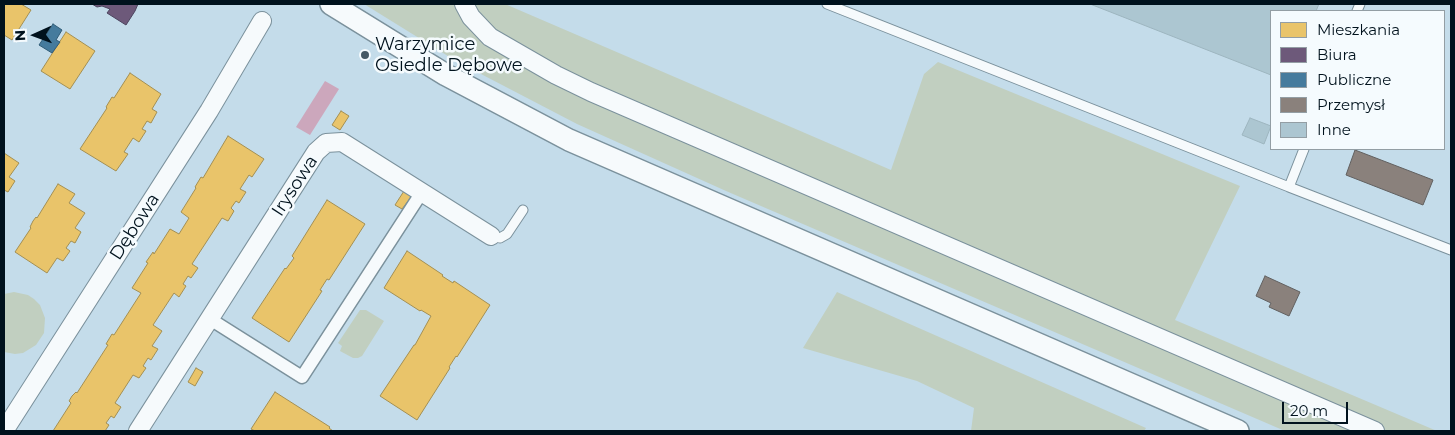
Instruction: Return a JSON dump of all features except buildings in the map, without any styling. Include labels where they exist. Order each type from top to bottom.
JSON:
[{"type":"street","points":[[331,4],[446,75],[569,140],[1238,431]]},
{"type":"street","points":[[464,4],[471,16],[490,37],[556,75],[591,92],[1375,431]]},
{"type":"street","name":"Dębowa","points":[[4,431],[209,111],[262,21]]},
{"type":"street","name":"Irysowa","points":[[138,431],[316,152],[326,143],[342,142],[491,236]]},
{"type":"street","points":[[210,319],[302,378],[422,192]]},
{"type":"lane","points":[[826,4],[1451,250]]},
{"type":"lane","points":[[1289,186],[1304,150]]},
{"type":"lane","name":"Irysowa","points":[[491,236],[500,238],[507,234],[523,210]]},
{"type":"green space","points":[[364,4],[505,4],[891,170],[924,74],[938,62],[1240,186],[1175,320],[1437,431],[1285,431],[726,191],[577,124],[456,61]]},
{"type":"green space","points":[[14,292],[28,295],[34,299],[40,305],[45,318],[44,333],[36,345],[23,353],[15,354],[4,352],[4,294]]},
{"type":"green space","points":[[837,292],[1146,428],[1144,431],[971,431],[974,408],[917,381],[803,348]]},
{"type":"green space","points":[[360,310],[366,310],[384,321],[362,356],[353,358],[340,351],[342,346],[338,343]]},
{"type":"shaded area","points":[[325,81],[339,89],[310,135],[296,127]]},
{"type":"place","name":"Warzymice Osiedle Dębowe","points":[[365,55]]}]
